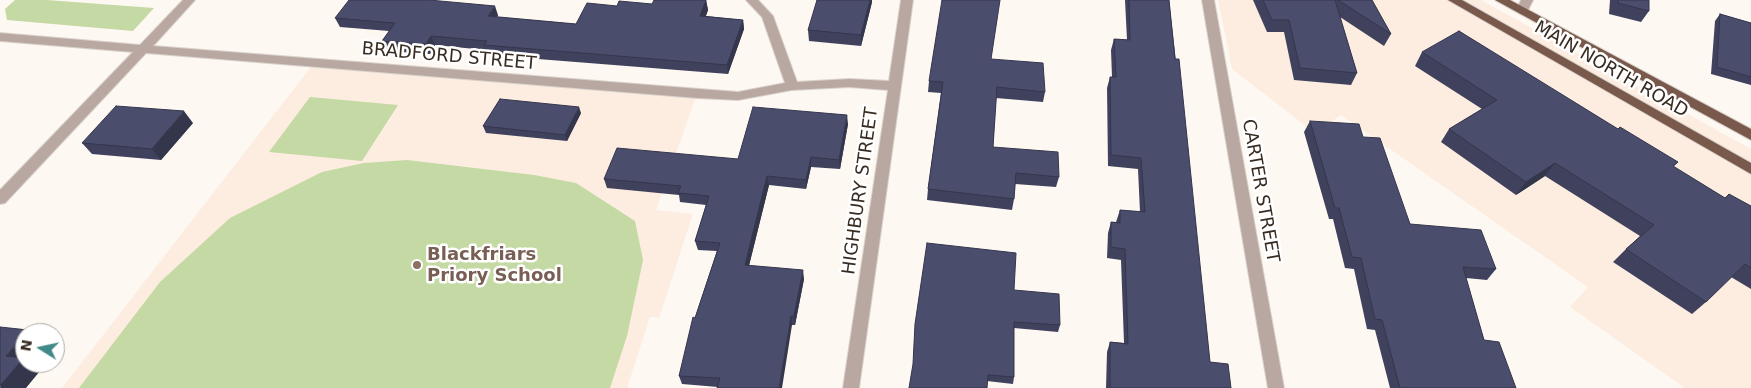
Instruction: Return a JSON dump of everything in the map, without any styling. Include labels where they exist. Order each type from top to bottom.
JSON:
[{"type":"highway","name":"MAIN NORTH ROAD","points":[[1454,0],[1751,169]]},
{"type":"highway","name":"MAIN NORTH ROAD","points":[[1501,0],[1525,5],[1751,136]]},
{"type":"highway","points":[[1502,28],[1525,5]]},
{"type":"street","points":[[0,199],[189,0]]},
{"type":"street","points":[[752,0],[767,16],[792,86]]},
{"type":"street","name":"HIGHBURY STREET","points":[[851,388],[907,0]]},
{"type":"street","name":"CARTER STREET","points":[[1208,0],[1276,388]]},
{"type":"street","name":"BRADFORD STREET","points":[[0,37],[697,94],[738,96],[792,86],[849,83],[896,86]]},
{"type":"shaded area","points":[[1218,0],[1481,0],[1751,149],[1751,388],[1685,388],[1570,307],[1588,287],[1341,115],[1315,133],[1232,69]]},
{"type":"shaded area","name":"Blackfriars Priory School","points":[[314,63],[697,94],[656,210],[693,214],[659,318],[650,317],[627,388],[62,388]]},
{"type":"green space","points":[[15,0],[47,0],[154,8],[133,31],[7,20],[5,9]]},
{"type":"green space","points":[[310,97],[398,105],[362,161],[269,152]]},
{"type":"green space","name":"Blackfriars Priory School","points":[[407,160],[534,175],[576,183],[635,221],[643,260],[627,336],[610,388],[79,388],[160,282],[230,218],[322,172],[364,163]]},
{"type":"building","points":[[349,0],[429,0],[495,6],[488,16],[576,24],[587,3],[617,6],[619,1],[652,4],[654,0],[706,0],[700,16],[743,20],[727,65],[484,45],[487,41],[431,36],[426,44],[382,41],[395,23],[335,18]]},
{"type":"building","points":[[817,0],[870,0],[861,35],[808,30]]},
{"type":"building","points":[[942,0],[1000,0],[991,59],[1043,63],[1045,92],[997,87],[993,147],[1058,152],[1059,177],[1016,173],[1014,199],[928,189],[943,82],[929,81]]},
{"type":"building","points":[[1129,0],[1169,0],[1175,59],[1179,59],[1210,362],[1228,364],[1231,388],[1110,388],[1110,342],[1128,344],[1125,249],[1111,247],[1111,222],[1120,223],[1120,210],[1145,212],[1141,158],[1111,155],[1110,77],[1116,77],[1114,39],[1130,40]]},
{"type":"building","points":[[1263,0],[1335,0],[1357,73],[1300,68],[1289,20],[1272,20]]},
{"type":"building","points":[[1338,0],[1372,0],[1391,34]]},
{"type":"building","points":[[1618,0],[1649,0],[1649,11],[1618,3]]},
{"type":"building","points":[[1720,14],[1751,23],[1751,77],[1717,67]]},
{"type":"building","points":[[1459,31],[1618,129],[1620,127],[1678,162],[1673,166],[1725,198],[1729,194],[1751,206],[1751,268],[1745,264],[1706,302],[1626,249],[1654,225],[1555,163],[1526,182],[1449,129],[1497,100],[1422,52]]},
{"type":"building","points":[[500,99],[579,107],[565,135],[483,126]]},
{"type":"building","points":[[116,106],[184,111],[152,149],[82,143]]},
{"type":"building","points":[[753,107],[847,115],[839,160],[811,157],[806,180],[767,176],[745,265],[803,270],[794,316],[791,316],[779,388],[717,388],[720,378],[679,376],[693,317],[695,318],[720,243],[695,241],[709,196],[678,193],[681,186],[604,179],[617,148],[738,159]]},
{"type":"building","points":[[1310,121],[1359,124],[1363,137],[1380,138],[1410,224],[1481,230],[1496,269],[1463,267],[1484,340],[1499,342],[1516,388],[1400,388],[1382,320],[1375,319],[1361,258],[1352,257],[1339,208],[1335,208]]},
{"type":"building","points":[[927,243],[1016,253],[1014,290],[1059,294],[1060,325],[1014,322],[1014,377],[988,375],[987,388],[909,388],[913,364],[915,324]]},
{"type":"building","points":[[0,327],[15,329],[15,345],[6,356],[15,357],[15,368],[0,386]]},
{"type":"place","name":"Blackfriars Priory School","points":[[417,265]]}]
